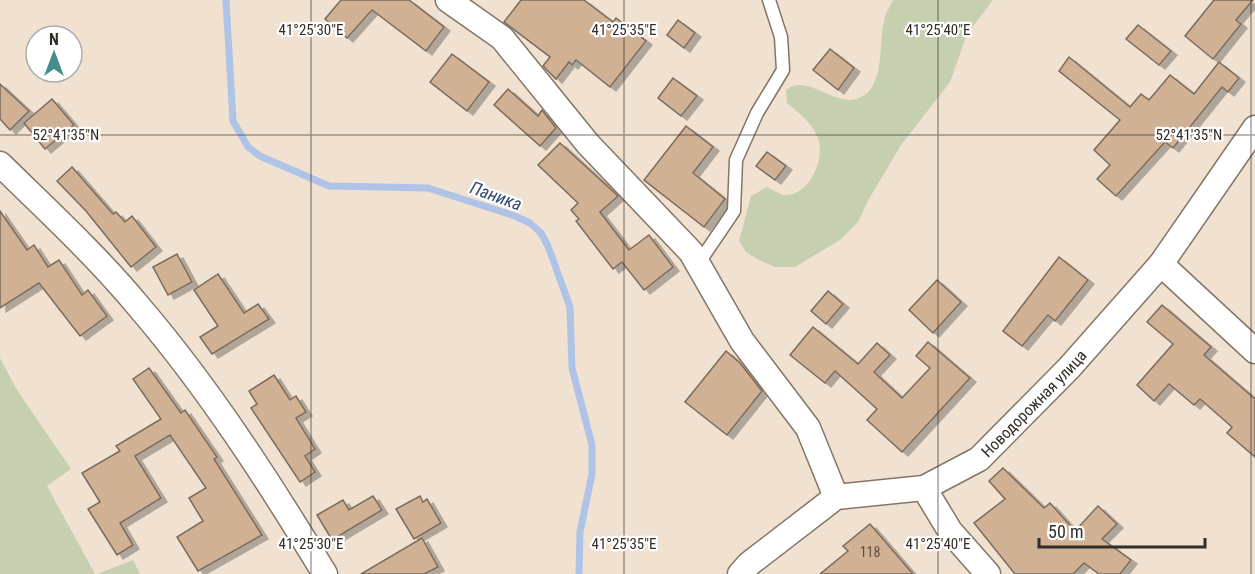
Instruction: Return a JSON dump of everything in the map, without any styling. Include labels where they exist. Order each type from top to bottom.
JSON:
[{"type":"street","points":[[448,0],[502,38],[588,144],[691,252],[742,341],[808,428],[836,497],[748,564],[740,574]]},
{"type":"street","name":"Новодорожная улица","points":[[836,497],[924,488],[979,459],[1070,368],[1161,264],[1254,132]]},
{"type":"street","points":[[0,164],[91,252],[141,308],[214,402],[289,514],[325,574]]},
{"type":"street","points":[[1161,264],[1255,351]]},
{"type":"street","points":[[924,488],[950,531],[988,574]]},
{"type":"lane","points":[[698,264],[734,211],[736,160],[757,112],[783,70],[781,37],[769,0]]},
{"type":"green space","points":[[893,0],[993,0],[967,34],[950,82],[901,145],[858,222],[840,240],[795,267],[775,267],[757,259],[746,252],[739,241],[751,196],[767,187],[784,195],[801,190],[813,175],[820,156],[816,133],[805,119],[787,103],[786,90],[802,85],[847,100],[866,94],[876,77],[882,31]]},
{"type":"green space","points":[[0,358],[17,390],[71,469],[47,486],[95,574],[0,574]]},
{"type":"green space","points":[[133,560],[140,574],[97,574]]},
{"type":"building","points":[[341,0],[409,0],[444,27],[426,51],[372,10],[347,38],[325,19]]},
{"type":"building","points":[[521,0],[584,0],[613,22],[616,18],[646,41],[610,87],[576,60],[572,65],[569,62],[556,79],[543,66],[550,57],[504,22]]},
{"type":"building","points":[[1214,0],[1253,0],[1236,20],[1241,24],[1213,59],[1185,36]]},
{"type":"building","points":[[678,20],[695,33],[684,48],[667,35]]},
{"type":"building","points":[[1138,25],[1171,51],[1159,65],[1126,39]]},
{"type":"building","points":[[830,49],[854,68],[838,90],[813,70]]},
{"type":"building","points":[[452,54],[489,82],[467,111],[430,82]]},
{"type":"building","points":[[1069,57],[1130,107],[1141,94],[1149,100],[1170,75],[1194,94],[1219,62],[1239,78],[1228,92],[1222,87],[1173,148],[1165,142],[1116,196],[1097,179],[1110,165],[1094,150],[1120,120],[1059,71]]},
{"type":"building","points":[[673,78],[697,96],[681,116],[658,98]]},
{"type":"building","points":[[0,84],[29,111],[10,130],[0,119]]},
{"type":"building","points":[[508,89],[538,116],[542,110],[556,128],[540,146],[494,105]]},
{"type":"building","points":[[52,99],[74,125],[45,149],[24,123]]},
{"type":"building","points":[[686,126],[713,147],[693,173],[725,199],[704,227],[644,180]]},
{"type":"building","points":[[560,143],[618,196],[600,212],[629,250],[649,235],[673,267],[644,290],[622,262],[613,269],[576,221],[579,219],[571,210],[578,203],[538,165]]},
{"type":"building","points":[[767,152],[786,166],[775,180],[756,166]]},
{"type":"building","points":[[72,167],[113,214],[116,212],[125,222],[132,216],[156,247],[131,267],[86,211],[57,181]]},
{"type":"building","points":[[0,211],[27,250],[34,245],[48,267],[59,260],[82,295],[88,290],[107,316],[80,336],[39,283],[0,308]]},
{"type":"building","points":[[177,254],[192,282],[168,295],[153,267]]},
{"type":"building","points":[[1059,257],[1088,280],[1055,321],[1048,315],[1022,346],[1003,331]]},
{"type":"building","points":[[218,274],[244,313],[258,304],[269,319],[212,354],[200,337],[218,326],[194,290]]},
{"type":"building","points":[[937,280],[961,302],[933,333],[909,310]]},
{"type":"building","points":[[828,291],[843,304],[826,324],[811,311]]},
{"type":"building","points":[[1162,305],[1211,347],[1204,355],[1255,399],[1255,457],[1227,433],[1232,427],[1200,399],[1194,405],[1169,384],[1154,401],[1137,385],[1173,344],[1147,322]]},
{"type":"building","points":[[813,327],[858,364],[877,343],[890,355],[874,372],[902,398],[930,368],[916,356],[928,342],[970,378],[902,452],[867,420],[877,409],[835,371],[825,383],[790,355]]},
{"type":"building","points":[[726,351],[740,363],[762,391],[727,435],[685,402]]},
{"type":"building","points":[[149,368],[181,413],[185,410],[217,457],[214,459],[262,535],[198,571],[177,537],[203,521],[189,498],[206,488],[170,435],[135,456],[161,498],[120,523],[133,545],[117,555],[88,509],[100,502],[82,473],[120,451],[116,446],[161,419],[133,379]]},
{"type":"building","points":[[274,375],[290,400],[296,396],[306,412],[296,418],[315,449],[305,456],[315,472],[300,482],[251,408],[257,404],[249,391]]},
{"type":"building","points":[[1003,468],[1044,508],[1050,503],[1075,531],[1098,506],[1117,524],[1102,539],[1131,560],[1120,574],[1099,574],[1084,563],[1073,574],[1015,574],[974,523],[1005,499],[989,481]]},
{"type":"building","points":[[373,496],[382,510],[332,540],[317,515],[343,500],[349,510]]},
{"type":"building","points":[[420,496],[423,502],[427,499],[441,523],[414,539],[396,509]]},
{"type":"building","points":[[870,524],[913,574],[820,574],[848,551],[843,546]]},
{"type":"building","points":[[422,538],[438,567],[424,574],[361,574]]},
{"type":"waterway","name":"Паника","points":[[226,0],[233,121],[248,147],[260,156],[329,186],[428,188],[515,216],[530,223],[541,233],[570,307],[572,368],[592,445],[592,474],[580,532],[579,574]]}]
